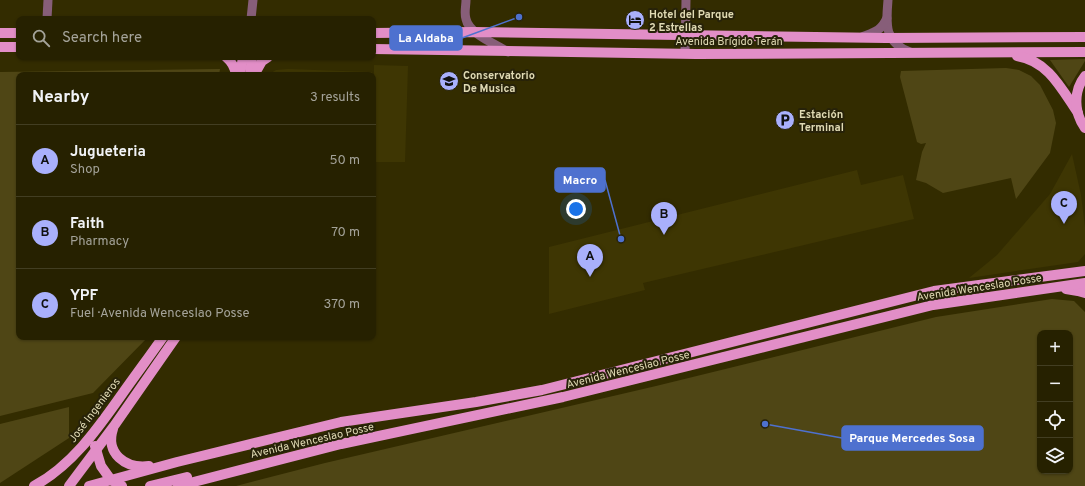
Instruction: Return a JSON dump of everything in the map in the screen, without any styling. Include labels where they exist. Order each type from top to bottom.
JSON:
[{"type":"main road","name":"Avenida Brígido Terán","points":[[376,33],[474,32],[892,38],[1085,37]]},
{"type":"main road","points":[[0,33],[16,33]]},
{"type":"main road","points":[[0,47],[16,47]]},
{"type":"main road","name":"Avenida Brígido Terán","points":[[376,50],[685,53],[1085,52]]},
{"type":"main road","points":[[993,52],[1022,57],[1038,63],[1052,75],[1078,113],[1085,128]]},
{"type":"main road","points":[[231,60],[236,72]]},
{"type":"main road","points":[[240,72],[242,60]]},
{"type":"main road","points":[[250,72],[252,60]]},
{"type":"main road","points":[[256,72],[264,60]]},
{"type":"main road","points":[[1078,113],[1076,101],[1078,90],[1085,76]]},
{"type":"main road","points":[[89,486],[177,462],[341,422],[476,402],[542,390],[934,291],[1084,271]]},
{"type":"main road","name":"Avenida Wenceslao Posse","points":[[178,486],[341,444],[563,398],[933,305],[1085,283]]},
{"type":"main road","points":[[1054,288],[1078,291],[1085,294]]},
{"type":"main road","name":"José Ingenieros","points":[[34,486],[72,458],[99,427],[161,340]]},
{"type":"main road","points":[[69,486],[114,426],[174,340]]},
{"type":"main road","points":[[114,426],[111,435],[111,446],[120,459],[128,464],[146,467],[177,462]]},
{"type":"main road","points":[[99,427],[94,448],[95,451],[101,466],[111,480],[122,486]]},
{"type":"main road","points":[[150,486],[210,471],[244,468]]},
{"type":"street","points":[[47,16],[48,0]]},
{"type":"street","points":[[251,16],[253,0]]},
{"type":"street","points":[[466,0],[465,18],[467,25],[474,32],[509,52]]},
{"type":"street","points":[[685,53],[686,0]]},
{"type":"street","points":[[888,0],[888,30],[894,42],[900,48],[913,53]]},
{"type":"street","points":[[862,37],[883,27],[887,18]]},
{"type":"shaded area","points":[[1085,59],[1069,87],[1050,60]]},
{"type":"shaded area","points":[[374,65],[408,66],[405,162],[376,162],[376,72],[374,72]]},
{"type":"shaded area","points":[[1006,68],[1019,70],[1031,76],[1040,85],[1053,110],[1056,123],[1050,153],[1016,199],[1011,178],[943,193],[926,183],[916,180],[922,152],[926,143],[921,144],[917,142],[900,77],[901,71]]},
{"type":"shaded area","points":[[220,69],[220,72],[16,72],[16,340],[145,340],[93,393],[0,416],[0,72]]},
{"type":"shaded area","points":[[288,69],[372,72],[273,72],[276,70]]},
{"type":"shaded area","points":[[1072,154],[1081,195],[1085,227],[1085,254],[1078,262],[969,278],[997,255],[1050,194]]},
{"type":"shaded area","points":[[857,170],[861,185],[903,175],[914,219],[643,283],[645,290],[549,314],[549,247]]},
{"type":"shaded area","points":[[1052,299],[1074,301],[1085,312],[1085,486],[236,486],[325,463],[656,386],[936,317]]},
{"type":"shaded area","points":[[69,407],[69,438],[0,483],[0,424]]},
{"type":"place","name":"La Aldaba","points":[[519,17]]},
{"type":"place","name":"Hotel del Parque 2 Estrellas","points":[[635,20]]},
{"type":"place","name":"Conservatorio De Musica","points":[[449,81]]},
{"type":"place","name":"Estación Terminal","points":[[785,120]]},
{"type":"place","name":"YPF","points":[[1064,224]]},
{"type":"place","name":"Faith","points":[[664,235]]},
{"type":"place","name":"Macro","points":[[621,239]]},
{"type":"place","name":"Jugueteria","points":[[590,277]]},
{"type":"place","name":"Parque Mercedes Sosa","points":[[765,424]]}]
